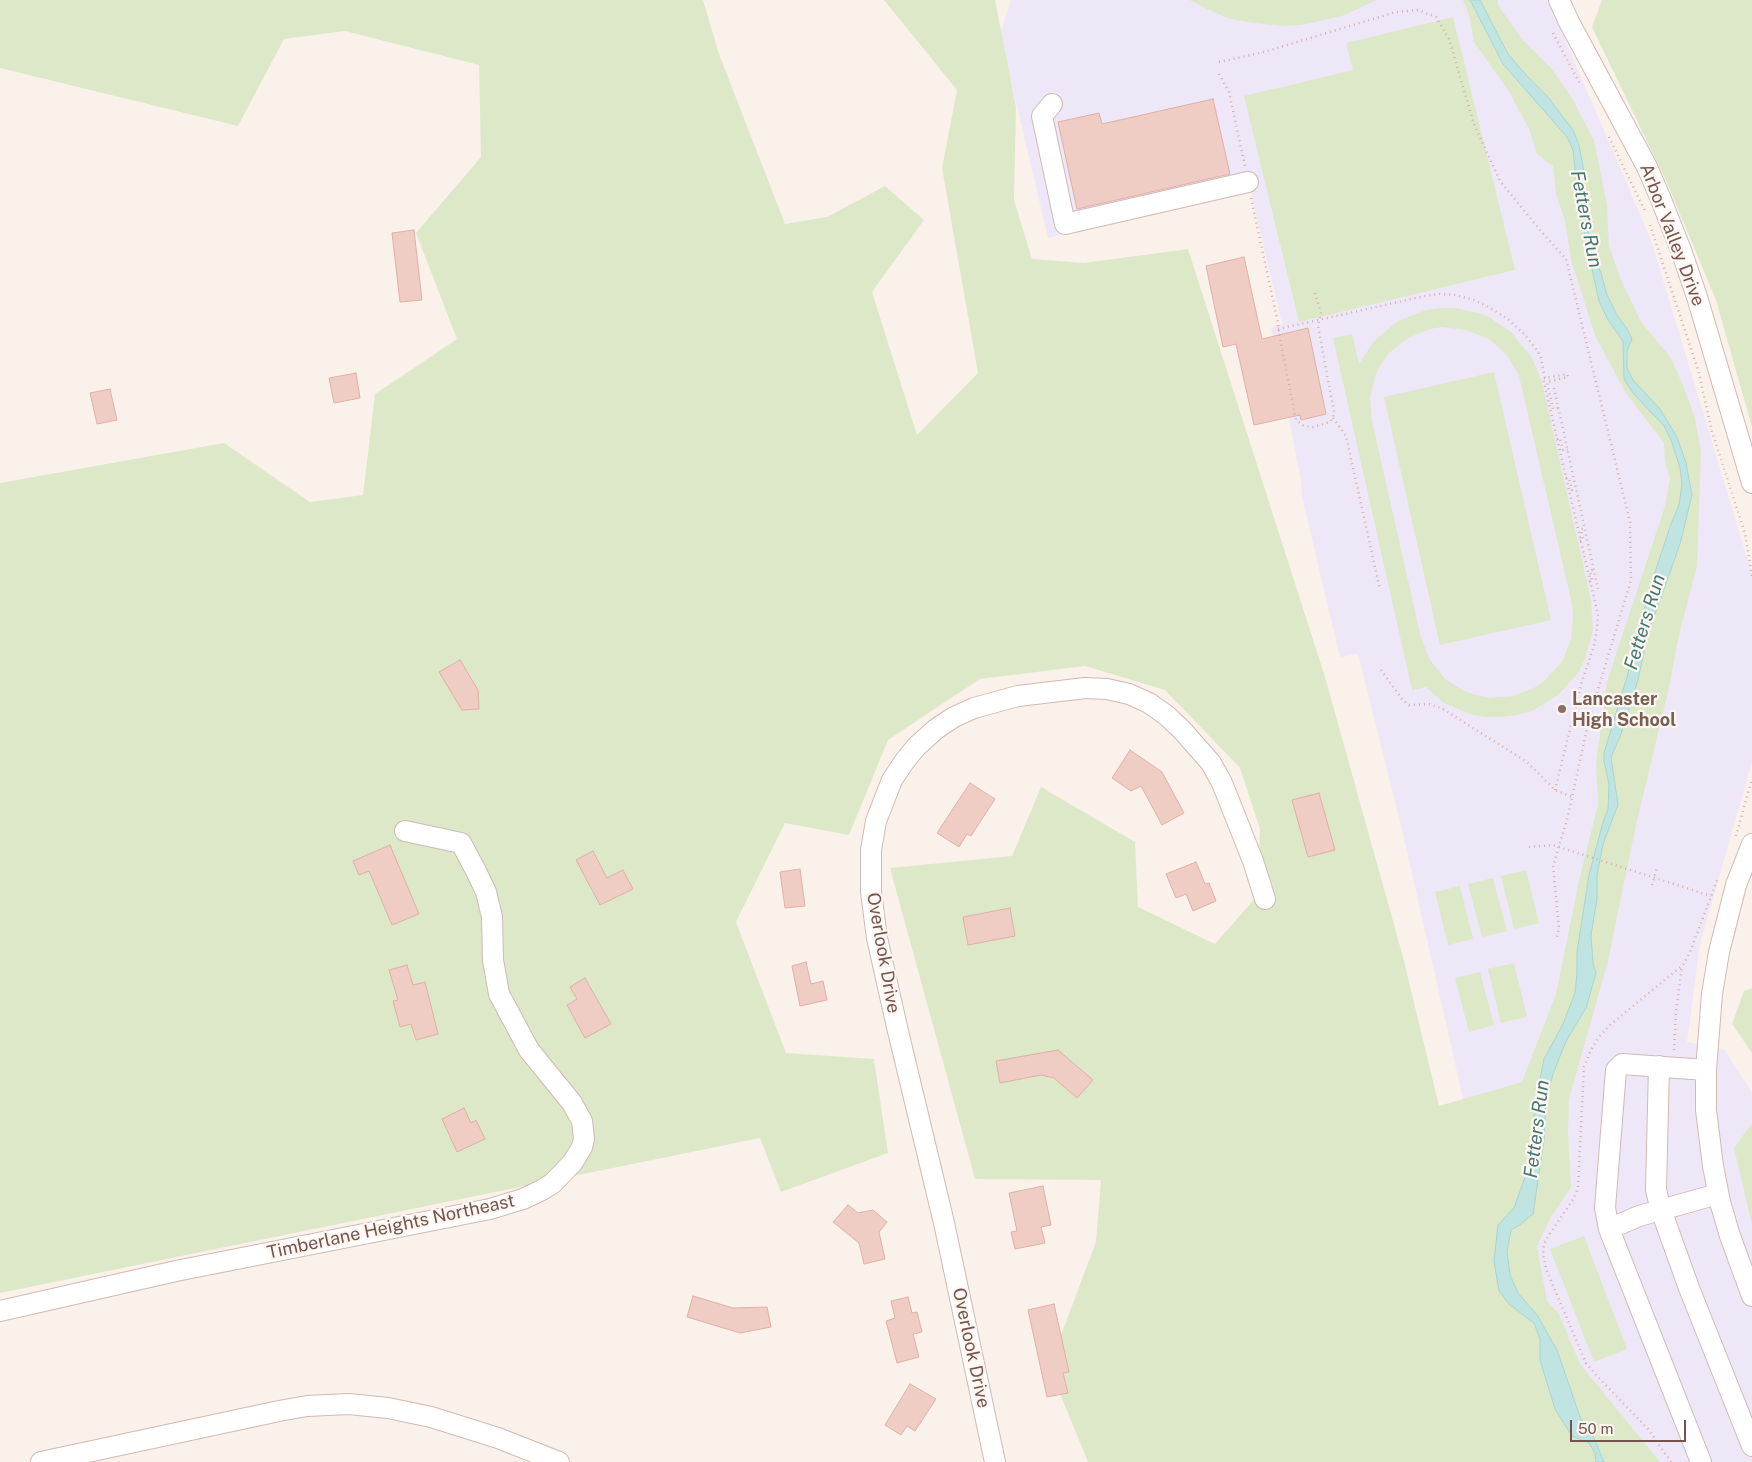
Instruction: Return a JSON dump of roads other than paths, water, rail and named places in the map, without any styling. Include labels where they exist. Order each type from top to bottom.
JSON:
[{"type":"street","name":"Arbor Valley Drive","points":[[1559,0],[1647,167],[1675,234],[1697,297],[1752,483]]},
{"type":"street","points":[[1052,104],[1042,116],[1066,224],[1248,182]]},
{"type":"street","name":"Overlook Drive","points":[[995,1462],[944,1223],[877,938],[871,892],[871,850],[875,823],[892,780],[916,747],[936,729],[954,717],[974,708],[1018,696],[1085,688],[1107,689],[1129,694],[1149,703],[1166,715],[1211,763],[1222,783],[1253,860],[1265,899]]},
{"type":"street","name":"Timberlane Heights Northeast","points":[[0,1311],[176,1271],[490,1209],[523,1200],[542,1190],[554,1183],[573,1162],[578,1156],[584,1139],[582,1121],[572,1103],[529,1050],[501,999],[492,960],[492,918],[486,892],[475,869],[461,843],[405,831]]},
{"type":"street","points":[[1752,844],[1736,885],[1719,952],[1712,994],[1706,1070],[1708,1133],[1718,1194],[1730,1236],[1752,1296]]},
{"type":"street","points":[[1701,1462],[1609,1229],[1605,1208],[1616,1070],[1622,1064],[1706,1070]]},
{"type":"street","points":[[1666,1067],[1656,1190],[1661,1210],[1689,1288],[1752,1446]]},
{"type":"street","points":[[1609,1229],[1639,1216],[1718,1194]]},
{"type":"street","points":[[41,1462],[279,1411],[307,1406],[348,1404],[388,1408],[431,1417],[498,1438],[559,1462]]},
{"type":"water","name":"Fetters Run","points":[[1470,0],[1480,0],[1508,54],[1548,97],[1573,130],[1579,145],[1583,167],[1589,243],[1601,273],[1607,295],[1632,339],[1627,351],[1627,368],[1633,380],[1660,409],[1677,437],[1686,463],[1692,495],[1680,544],[1648,634],[1638,680],[1620,737],[1611,757],[1618,805],[1603,844],[1597,875],[1597,899],[1591,935],[1593,963],[1596,973],[1586,1008],[1566,1041],[1553,1074],[1546,1102],[1544,1140],[1533,1214],[1511,1230],[1507,1251],[1510,1275],[1518,1293],[1537,1315],[1557,1350],[1580,1417],[1593,1436],[1604,1462],[1596,1462],[1595,1453],[1589,1443],[1572,1436],[1555,1409],[1540,1360],[1540,1339],[1534,1323],[1510,1305],[1499,1291],[1494,1261],[1498,1225],[1514,1208],[1529,1166],[1535,1104],[1544,1059],[1563,1024],[1575,993],[1577,952],[1589,875],[1608,809],[1609,784],[1604,753],[1627,677],[1649,590],[1679,505],[1682,484],[1680,468],[1671,440],[1664,426],[1633,393],[1624,379],[1623,341],[1608,320],[1599,301],[1580,214],[1573,150],[1567,137],[1503,64]]},
{"type":"place","name":"Lancaster High School","points":[[1562,709]]}]
